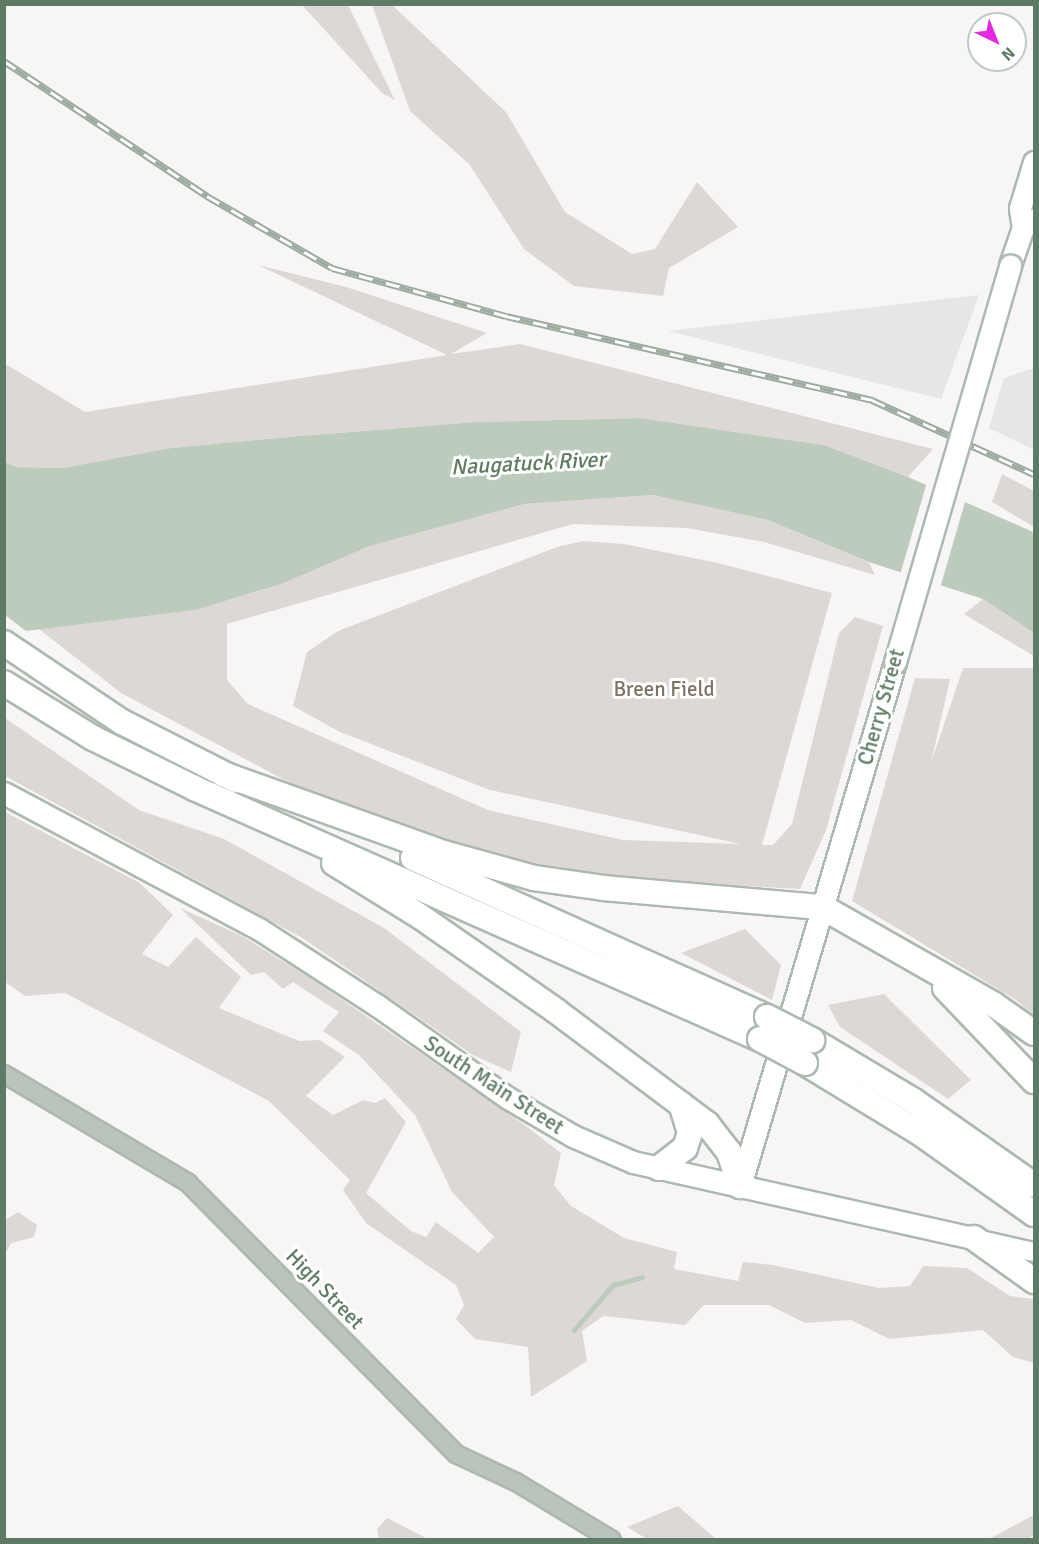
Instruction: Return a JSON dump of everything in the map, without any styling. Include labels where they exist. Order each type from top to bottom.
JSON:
[{"type":"highway","points":[[4,643],[122,722],[222,774],[764,1028],[805,1063],[920,1133],[1035,1214]]},
{"type":"highway","points":[[4,683],[93,738],[269,821],[764,1028],[812,1040],[923,1107],[1035,1185]]},
{"type":"highway","points":[[222,774],[444,854],[534,878],[613,889],[822,907],[912,958],[1035,1033]]},
{"type":"highway","points":[[269,821],[421,917],[681,1104],[719,1137],[735,1166],[740,1186]]},
{"type":"highway","points":[[912,958],[982,1023],[1035,1081]]},
{"type":"highway","points":[[658,1168],[685,1148],[690,1133],[681,1104]]},
{"type":"highway","points":[[974,1238],[1035,1281]]},
{"type":"main road","name":"Cherry Street","points":[[740,1186],[1010,265],[1029,223],[1020,208],[1035,162]]},
{"type":"main road","name":"South Main Street","points":[[4,793],[259,929],[547,1122],[601,1149],[658,1168],[1035,1252]]},
{"type":"street","name":"High Street","points":[[4,1074],[188,1183],[456,1454],[516,1482],[612,1538]]},
{"type":"shaded area","points":[[979,295],[941,399],[668,331]]},
{"type":"shaded area","points":[[1034,368],[1034,450],[989,428],[1004,378]]},
{"type":"green space","points":[[302,5],[348,5],[395,100],[383,94]]},
{"type":"green space","points":[[372,5],[392,5],[506,112],[565,212],[632,254],[655,249],[697,182],[738,227],[669,268],[663,296],[574,286],[524,249],[469,164],[410,111]]},
{"type":"green space","points":[[258,265],[346,287],[487,333],[451,354],[520,344],[933,449],[908,477],[824,445],[640,418],[475,422],[300,436],[171,448],[62,468],[16,467],[5,462],[4,363],[85,412],[447,355]]},
{"type":"green space","points":[[1002,474],[1034,491],[1034,527],[992,502]]},
{"type":"green space","name":"Breen Field","points":[[653,495],[768,520],[869,562],[875,575],[764,542],[687,528],[573,524],[227,624],[227,680],[248,704],[488,810],[623,840],[741,844],[490,790],[340,732],[293,706],[307,652],[338,631],[557,547],[583,541],[624,544],[718,563],[832,593],[762,845],[773,845],[792,824],[839,633],[855,617],[883,626],[826,830],[800,889],[609,879],[468,849],[292,784],[121,693],[39,629],[196,610],[284,583],[370,546],[525,504]]},
{"type":"green space","points":[[983,599],[1034,633],[1034,656],[964,614]]},
{"type":"green space","points":[[963,668],[1034,668],[1034,1015],[1016,1000],[852,901],[915,678],[950,679],[931,763]]},
{"type":"green space","points":[[5,718],[139,810],[224,839],[384,928],[521,1032],[511,1072],[473,1055],[304,939],[5,776]]},
{"type":"green space","points":[[5,812],[140,883],[173,915],[142,954],[168,967],[196,937],[241,977],[219,1008],[299,1041],[320,1040],[345,1057],[306,1096],[333,1115],[363,1100],[375,1103],[385,1098],[406,1122],[366,1193],[411,1231],[426,1237],[436,1222],[478,1253],[494,1237],[452,1192],[415,1115],[359,1055],[323,1031],[339,1012],[293,982],[283,989],[264,972],[251,975],[180,908],[242,936],[315,981],[522,1123],[561,1153],[554,1185],[571,1206],[624,1238],[677,1252],[674,1269],[738,1281],[743,1262],[773,1265],[879,1288],[910,1286],[923,1266],[967,1268],[1010,1296],[1034,1299],[1034,1363],[1013,1357],[983,1330],[889,1339],[851,1320],[805,1323],[769,1305],[704,1305],[685,1325],[603,1316],[582,1331],[587,1361],[531,1397],[528,1347],[475,1339],[456,1319],[464,1305],[456,1285],[366,1223],[343,1190],[350,1180],[269,1101],[65,993],[25,996],[5,982]]},
{"type":"green space","points":[[745,929],[781,965],[772,1000],[681,953]]},
{"type":"green space","points":[[884,994],[971,1080],[948,1099],[840,1027],[828,1005]]},
{"type":"green space","points":[[18,1212],[37,1225],[34,1237],[11,1243],[5,1254],[5,1220]]},
{"type":"green space","points":[[678,1506],[716,1539],[647,1539],[627,1527]]},
{"type":"green space","points":[[1034,1515],[1034,1534],[1029,1539],[989,1539]]},
{"type":"green space","points":[[387,1518],[425,1539],[379,1539],[377,1529]]},
{"type":"water","name":"Naugatuck River","points":[[640,418],[824,445],[908,477],[1031,531],[1034,534],[1034,633],[983,599],[869,562],[768,520],[653,495],[525,504],[370,546],[284,583],[196,610],[26,631],[5,615],[5,462],[16,467],[62,468],[171,448],[300,436],[475,422]]},
{"type":"pier","points":[[927,482],[966,499],[940,588],[900,575]]},
{"type":"waterway","points":[[574,1330],[613,1285],[642,1277]]},
{"type":"railway","points":[[4,61],[207,196],[332,268],[506,316],[872,400],[1034,474]]}]
